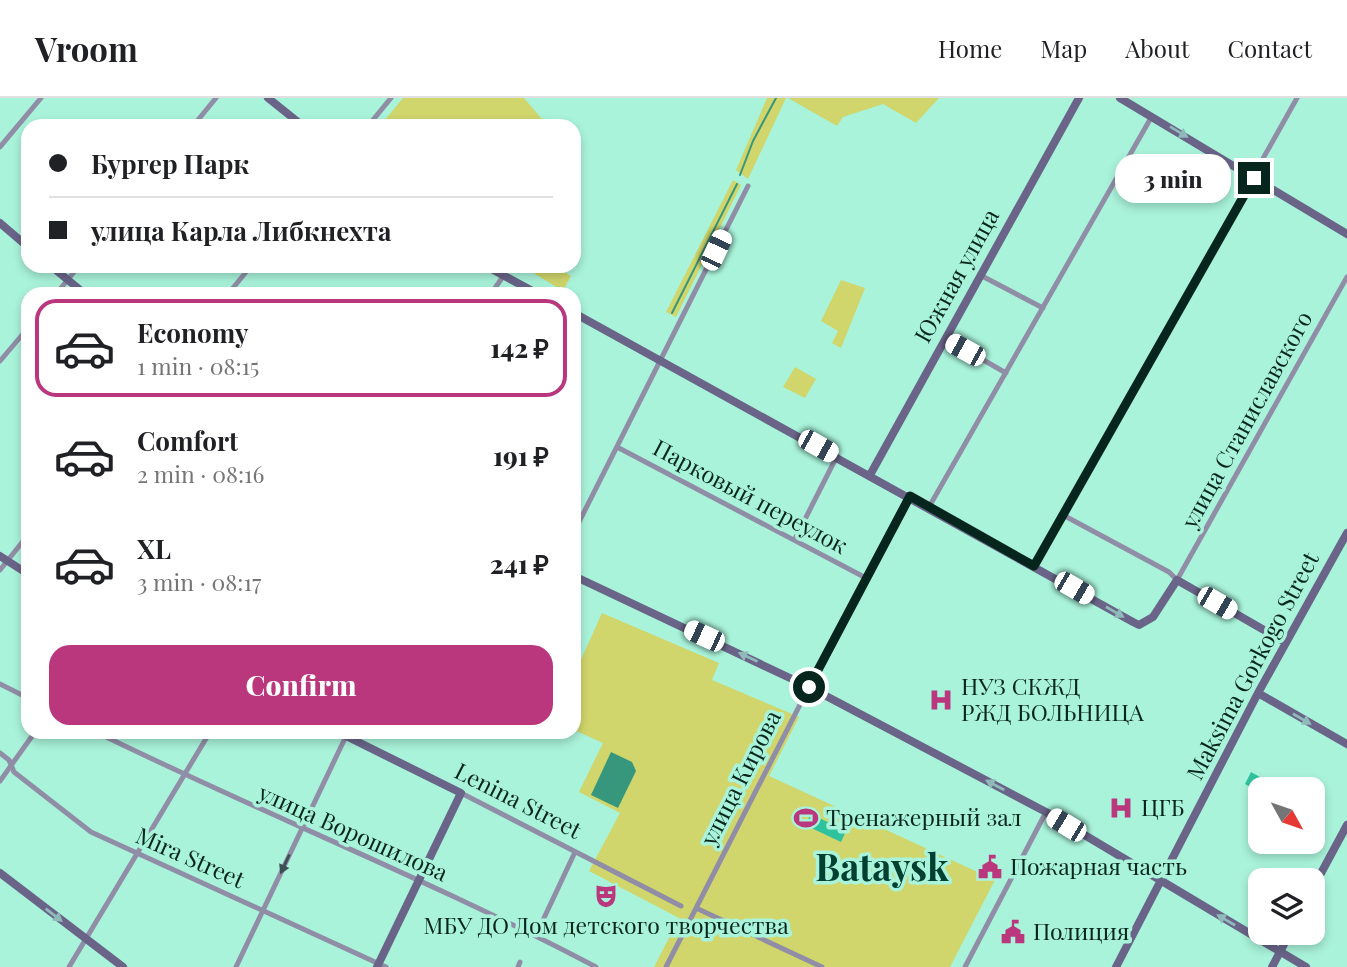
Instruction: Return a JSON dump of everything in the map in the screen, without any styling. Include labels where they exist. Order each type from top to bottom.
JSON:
[{"type":"street","points":[[23,119],[41,98]]},
{"type":"street","points":[[199,119],[216,98]]},
{"type":"street","points":[[268,98],[294,119]]},
{"type":"street","points":[[374,119],[391,98]]},
{"type":"street","name":"Южная улица","points":[[870,475],[1079,98]]},
{"type":"street","points":[[1120,98],[1347,234]]},
{"type":"street","points":[[1034,566],[1297,98]]},
{"type":"street","points":[[929,507],[1152,116]]},
{"type":"street","points":[[0,147],[21,122]]},
{"type":"street","points":[[581,518],[748,186]]},
{"type":"street","points":[[0,223],[21,241]]},
{"type":"street","points":[[60,273],[76,287]]},
{"type":"street","points":[[62,287],[74,273]]},
{"type":"street","points":[[234,287],[245,273]]},
{"type":"street","points":[[500,273],[525,287]]},
{"type":"street","points":[[496,287],[504,275]]},
{"type":"street","points":[[980,275],[1043,308]]},
{"type":"street","name":"улица Станиславского","points":[[1177,580],[1347,277]]},
{"type":"street","points":[[581,317],[910,496],[1139,625],[1153,617],[1177,580]]},
{"type":"street","points":[[0,362],[21,336]]},
{"type":"street","points":[[945,338],[1006,373]]},
{"type":"street","name":"Парковый переулок","points":[[617,447],[866,578]]},
{"type":"street","points":[[795,540],[837,456]]},
{"type":"street","name":"улица Кирова","points":[[666,967],[910,496]]},
{"type":"street","points":[[1063,515],[1169,572],[1177,580],[1285,642]]},
{"type":"street","name":"Maksima Gorkogo Street","points":[[1116,967],[1285,642],[1347,533]]},
{"type":"street","points":[[0,570],[3,559],[21,542]]},
{"type":"street","points":[[3,559],[21,570]]},
{"type":"street","points":[[581,579],[809,687],[1045,812],[1306,967]]},
{"type":"street","points":[[0,684],[21,694]]},
{"type":"street","points":[[1258,693],[1347,744]]},
{"type":"street","points":[[0,781],[30,739]]},
{"type":"street","name":"улица Ворошилова","points":[[110,739],[301,830],[536,935],[596,967]]},
{"type":"street","points":[[69,967],[206,739]]},
{"type":"street","points":[[236,967],[341,739]]},
{"type":"street","name":"Lenina Street","points":[[356,739],[681,906]]},
{"type":"street","name":"Mira Street","points":[[0,753],[14,772],[82,827],[380,966]]},
{"type":"street","points":[[380,966],[461,793]]},
{"type":"street","points":[[965,967],[1045,812]]},
{"type":"street","points":[[1324,868],[1347,825]]},
{"type":"street","points":[[536,935],[575,852]]},
{"type":"street","points":[[0,873],[123,967]]},
{"type":"street","points":[[696,908],[822,967]]},
{"type":"street","points":[[1272,967],[1283,945]]},
{"type":"shaded area","points":[[403,98],[524,98],[542,119],[386,119]]},
{"type":"shaded area","points":[[767,98],[786,98],[748,179],[736,170]]},
{"type":"shaded area","points":[[788,98],[939,98],[916,123],[883,104],[843,117],[837,126]]},
{"type":"shaded area","points":[[733,180],[741,185],[676,317],[666,312]]},
{"type":"shaded area","points":[[533,273],[566,273],[571,276],[565,287],[556,287]]},
{"type":"shaded area","points":[[841,280],[865,288],[841,348],[832,343],[838,331],[821,321]]},
{"type":"shaded area","points":[[795,367],[816,379],[805,398],[783,387]]},
{"type":"shaded area","points":[[602,613],[719,663],[712,680],[799,717],[769,776],[995,880],[950,967],[654,967],[679,918],[589,871],[620,813],[579,792],[603,743],[581,733],[581,660]]},
{"type":"shaded area","points":[[611,752],[632,762],[636,771],[618,808],[591,795]]},
{"type":"building","points":[[811,814],[846,831],[841,842],[805,825]]},
{"type":"waterway","points":[[740,175],[753,141],[776,98]]},
{"type":"waterway","points":[[672,313],[737,184]]},
{"type":"place","name":"НУЗ СКЖД РЖД БОЛЬНИЦА","points":[[941,700]]},
{"type":"place","name":"ЦГБ","points":[[1121,808]]},
{"type":"place","name":"Тренажерный зал","points":[[806,818]]},
{"type":"place","name":"Пожарная часть","points":[[990,867]]},
{"type":"place","name":"МБУ ДО Дом детского творчества","points":[[606,896]]},
{"type":"place","name":"Полиция","points":[[1013,932]]},
{"type":"district","name":"Bataysk","points":[[882,868]]},
{"type":"route","points":[[809,687],[910,496],[1034,566],[1254,178]]}]
